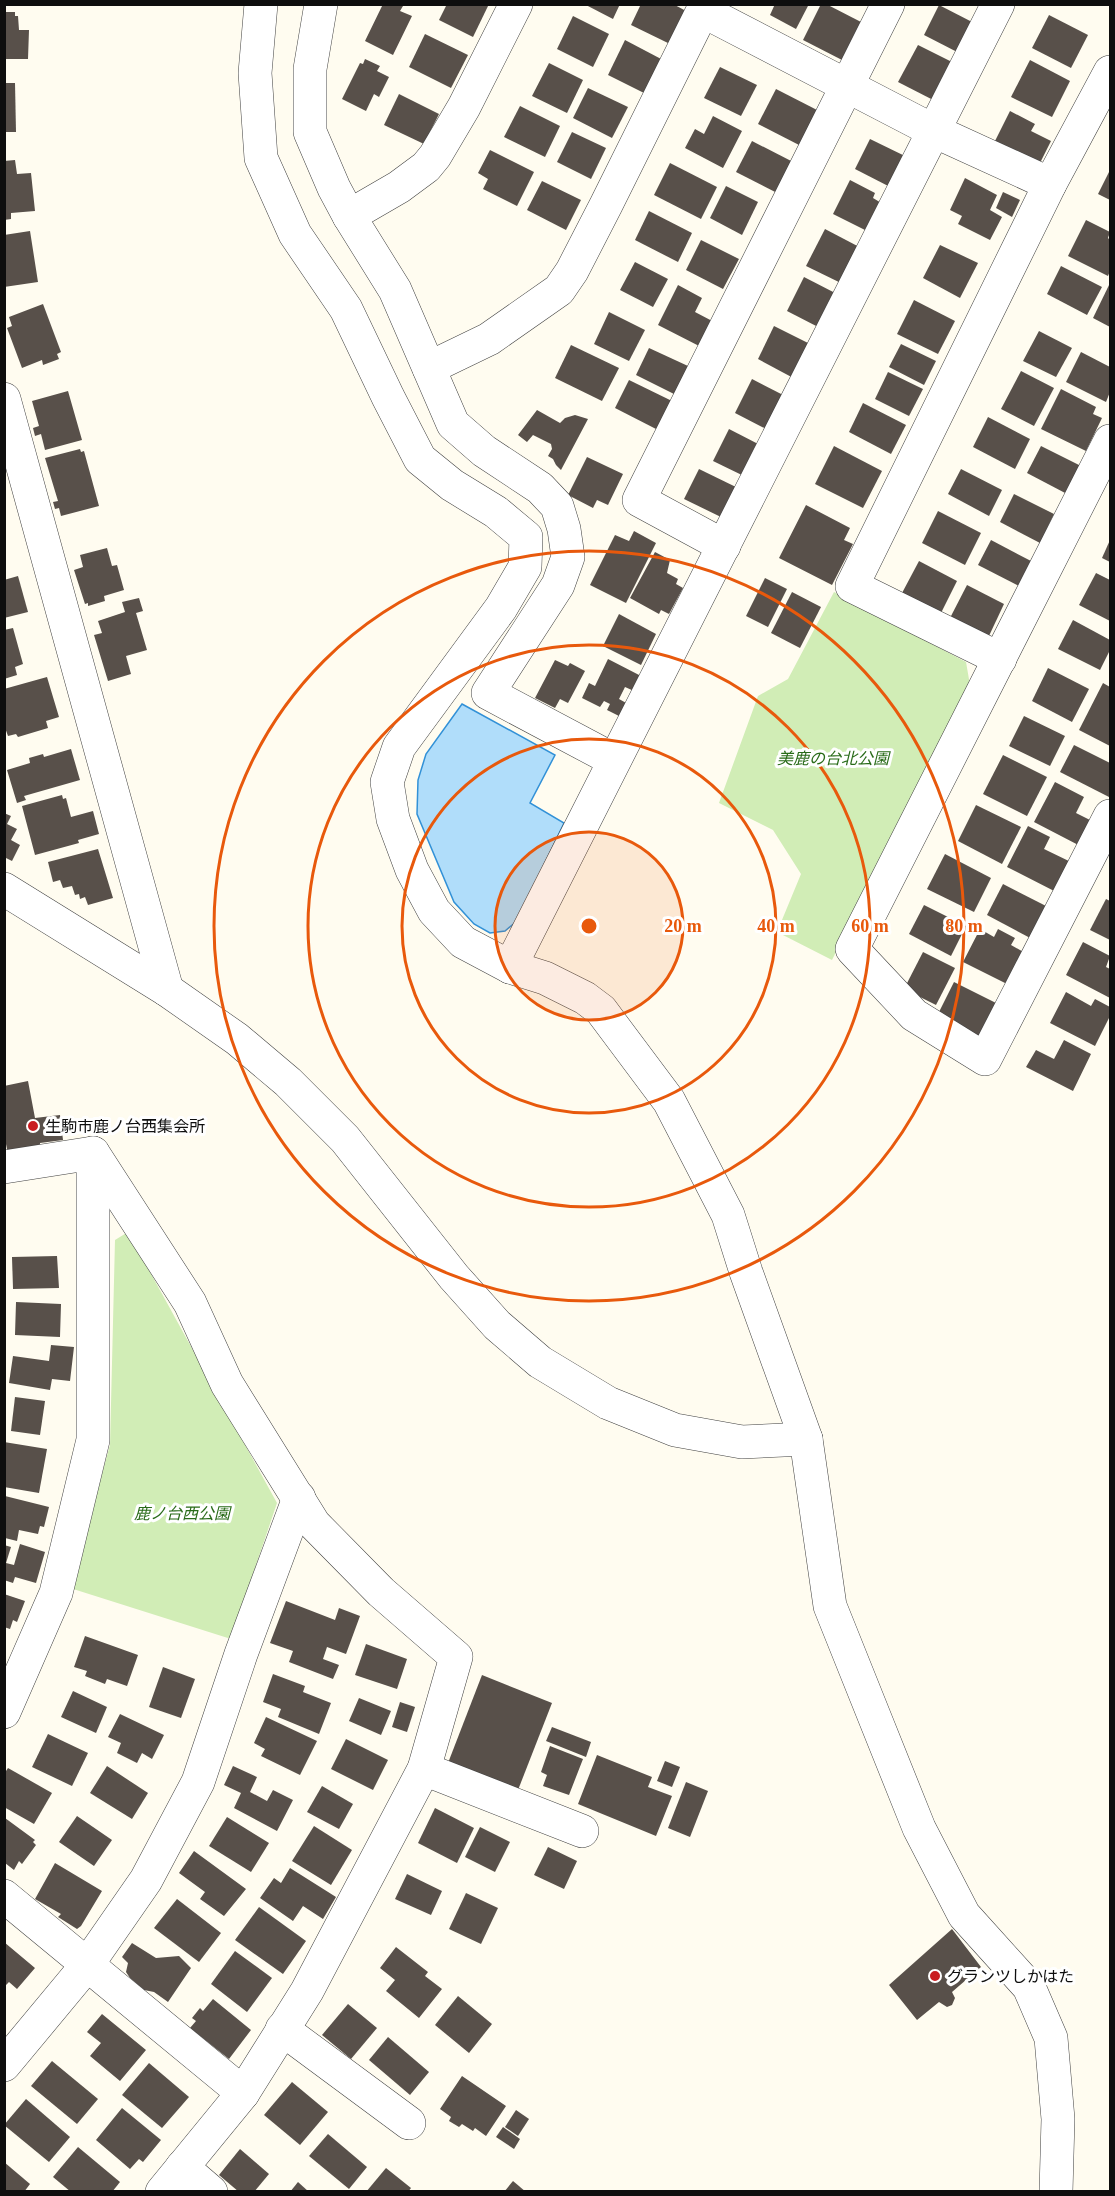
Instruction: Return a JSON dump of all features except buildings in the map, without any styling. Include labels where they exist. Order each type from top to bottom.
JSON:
[{"type":"street","points":[[261,4],[255,73],[261,158],[296,234],[346,309],[420,459],[452,485],[496,512],[526,537],[525,567],[501,608],[399,747],[387,782],[393,819],[412,870],[434,912],[463,942],[510,967],[545,978],[585,998],[601,1010],[669,1101],[728,1215],[806,1439],[830,1606],[919,1828],[964,1916],[1029,1987],[1051,2038],[1058,2119],[1056,2192]]},
{"type":"street","points":[[321,4],[310,69],[310,132],[334,188],[395,290],[453,424],[484,452],[540,488],[557,506],[564,529],[568,557],[558,585],[488,693],[614,760]]},
{"type":"street","points":[[349,216],[399,187],[426,167],[435,156],[464,107],[516,4]]},
{"type":"street","points":[[724,546],[639,500],[888,4]]},
{"type":"street","points":[[510,967],[998,4]]},
{"type":"street","points":[[429,368],[489,339],[559,290],[572,271],[705,8],[934,131],[1050,184]]},
{"type":"street","points":[[1000,659],[852,586],[1050,184],[1110,72]]},
{"type":"street","points":[[4,399],[167,990]]},
{"type":"street","points":[[1110,441],[852,949],[914,1015],[985,1059],[1110,816]]},
{"type":"street","points":[[4,889],[167,990],[246,1046],[288,1082],[337,1131],[454,1277],[497,1324],[540,1362],[608,1403],[675,1430],[742,1442],[806,1439]]},
{"type":"street","points":[[4,1167],[93,1153]]},
{"type":"street","points":[[93,1153],[190,1303],[227,1384],[314,1524],[381,1592],[456,1657],[424,1768],[307,1991],[243,2093],[172,2179],[211,2192]]},
{"type":"street","points":[[4,1712],[56,1593],[93,1440],[93,1153]]},
{"type":"street","points":[[4,2065],[87,1965],[146,1880],[198,1782],[241,1654],[299,1498]]},
{"type":"street","points":[[424,1768],[582,1831]]},
{"type":"street","points":[[4,1896],[243,2093]]},
{"type":"street","points":[[282,2029],[409,2123]]},
{"type":"green space","name":"美鹿の台北公園","points":[[834,592],[966,662],[970,685],[832,960],[777,932],[801,874],[773,830],[719,803],[758,696],[788,679]]},
{"type":"green space","name":"鹿ノ台西公園","points":[[128,1232],[277,1503],[231,1639],[70,1588],[110,1445],[115,1240]]},
{"type":"water","points":[[462,704],[555,755],[530,803],[564,823],[517,921],[505,931],[490,933],[474,924],[454,902],[417,814],[418,780],[426,754]]},
{"type":"place","name":"生駒市鹿ノ台西集会所","points":[[33,1126]]},
{"type":"place","name":"グランツしかはた","points":[[935,1976]]}]
